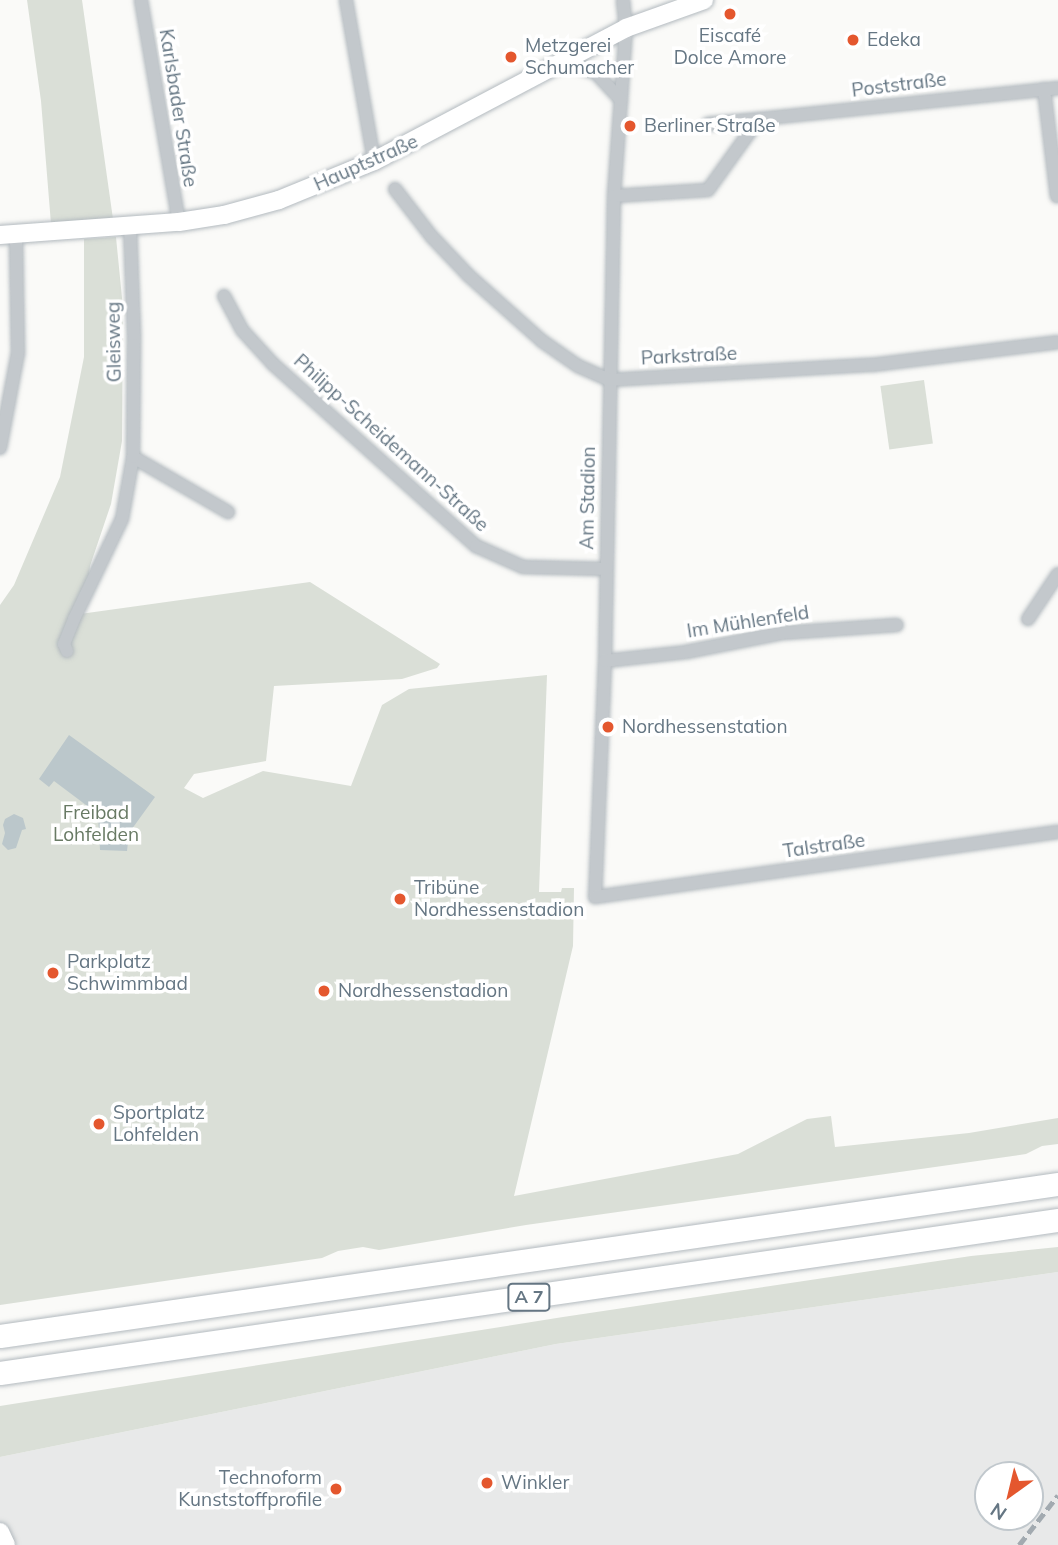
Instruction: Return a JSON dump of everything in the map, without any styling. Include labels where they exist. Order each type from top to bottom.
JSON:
[{"type":"highway","name":"A 7","points":[[0,1336],[1058,1184]]},
{"type":"highway","name":"A 7","points":[[0,1373],[1058,1220]]},
{"type":"main road","name":"Hauptstraße","points":[[8,235],[179,222],[223,215],[279,200],[374,162],[626,29],[690,2]]},
{"type":"main road","points":[[0,1532],[6,1545]]},
{"type":"street","name":"Karlsbader Straße","points":[[141,0],[179,222]]},
{"type":"street","points":[[346,0],[374,162]]},
{"type":"street","points":[[623,0],[626,29]]},
{"type":"street","name":"Am Stadion","points":[[595,897],[605,661],[614,196],[626,29]]},
{"type":"street","points":[[564,62],[596,73],[621,100]]},
{"type":"street","name":"Poststraße","points":[[708,124],[1058,88]]},
{"type":"street","points":[[1044,89],[1057,196]]},
{"type":"street","points":[[614,196],[708,190],[759,119]]},
{"type":"street","name":"Parkstraße","points":[[395,189],[432,237],[468,275],[542,341],[578,366],[609,380],[872,365],[1058,342]]},
{"type":"street","name":"Gleisweg","points":[[67,651],[64,644],[74,619],[122,519],[133,457],[134,334],[130,227]]},
{"type":"street","points":[[0,448],[18,354],[8,235]]},
{"type":"street","name":"Philipp-Scheidemann-Straße","points":[[224,296],[242,330],[273,364],[476,545],[523,567],[606,569]]},
{"type":"street","points":[[133,457],[228,512]]},
{"type":"street","points":[[1028,619],[1058,574]]},
{"type":"street","name":"Im Mühlenfeld","points":[[605,661],[686,652],[783,633],[897,625]]},
{"type":"street","name":"Talstraße","points":[[595,897],[1058,832]]},
{"type":"shaded area","points":[[69,735],[155,797],[129,833],[127,851],[100,850],[98,814],[54,781],[49,787],[39,779]]},
{"type":"shaded area","points":[[14,814],[23,818],[26,829],[22,830],[16,848],[8,850],[2,844],[5,833],[3,825],[5,819]]},
{"type":"shaded area","points":[[1058,1272],[1058,1545],[0,1545],[0,1457],[556,1344]]},
{"type":"green space","points":[[27,0],[82,0],[113,219],[51,224],[41,101]]},
{"type":"green space","name":"Freibad Lohfelden","points":[[116,237],[123,308],[122,441],[111,504],[90,566],[86,601],[80,614],[310,582],[440,664],[437,668],[402,679],[274,686],[266,761],[194,774],[184,788],[203,798],[263,771],[351,786],[382,705],[409,689],[547,675],[539,892],[561,892],[562,888],[574,888],[573,946],[514,1196],[738,1154],[807,1119],[831,1116],[835,1147],[969,1133],[1058,1118],[1058,1144],[1042,1146],[1026,1154],[526,1225],[379,1250],[363,1247],[338,1251],[322,1258],[0,1305],[0,605],[14,585],[60,477],[84,357],[84,239]]},
{"type":"green space","points":[[924,380],[933,443],[889,450],[880,386]]},
{"type":"green space","points":[[1058,1247],[1058,1272],[556,1344],[0,1457],[0,1406],[563,1317],[971,1256]]},
{"type":"railway","points":[[1019,1545],[1058,1495]]},
{"type":"place","name":"Eiscafé Dolce Amore","points":[[730,14]]},
{"type":"place","name":"Edeka","points":[[853,40]]},
{"type":"place","name":"Metzgerei Schumacher","points":[[511,57]]},
{"type":"place","name":"Berliner Straße","points":[[630,126]]},
{"type":"place","name":"Nordhessenstation","points":[[608,727]]},
{"type":"place","name":"Tribüne Nordhessenstadion","points":[[400,899]]},
{"type":"place","name":"Parkplatz Schwimmbad","points":[[53,973]]},
{"type":"place","name":"Nordhessenstadion","points":[[324,991]]},
{"type":"place","name":"Sportplatz Lohfelden","points":[[99,1124]]},
{"type":"place","name":"Winkler","points":[[487,1483]]},
{"type":"place","name":"Technoform Kunststoffprofile","points":[[336,1489]]}]
